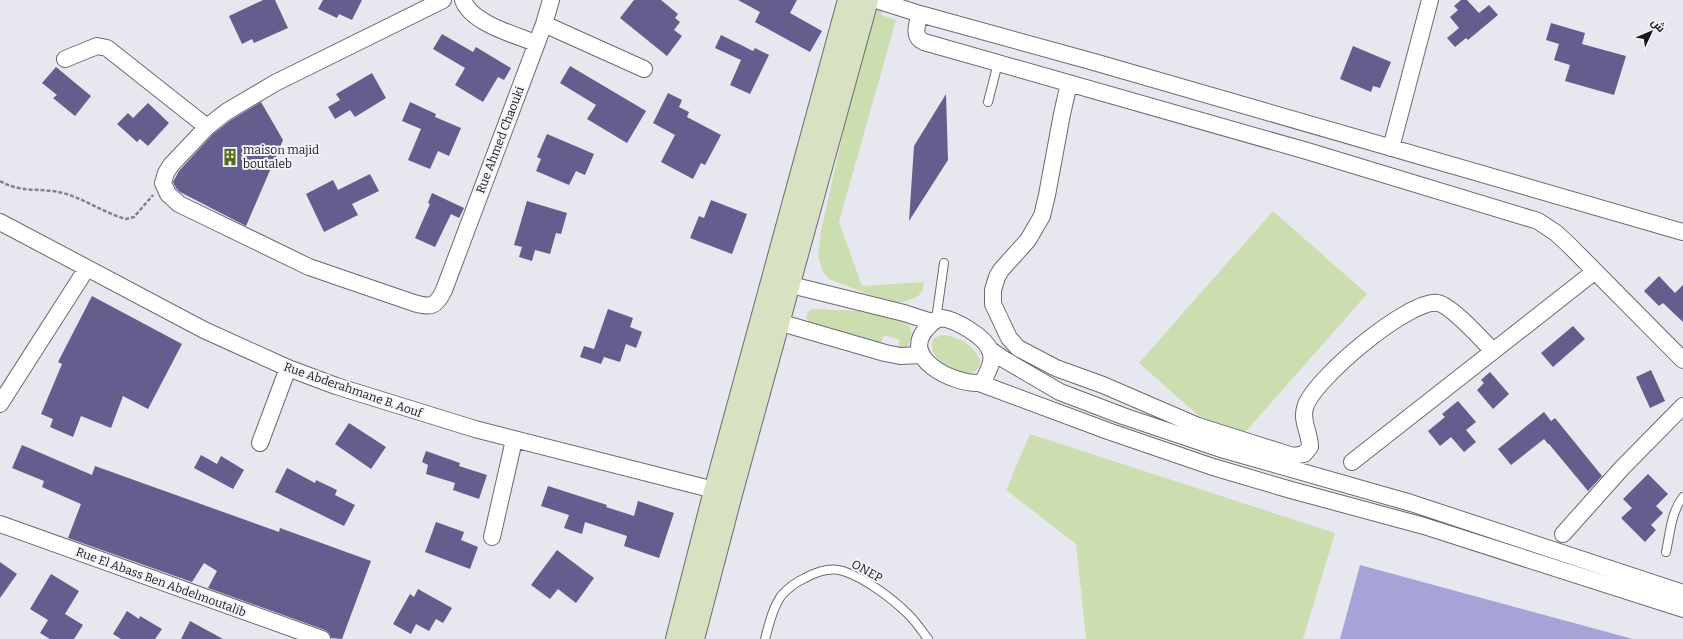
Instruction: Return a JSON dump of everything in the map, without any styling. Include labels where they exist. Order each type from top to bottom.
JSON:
[{"type":"street","points":[[163,183],[168,169],[207,127],[226,112],[275,83],[443,0]]},
{"type":"street","points":[[463,0],[470,10],[497,28],[536,43]]},
{"type":"street","name":"Rue Ahmed Chaouki","points":[[163,183],[168,194],[179,204],[309,267],[424,306],[434,305],[440,298],[448,279],[544,24],[551,0]]},
{"type":"street","points":[[781,282],[849,0]]},
{"type":"street","points":[[677,639],[723,493],[770,319],[867,0]]},
{"type":"street","points":[[876,0],[920,14],[1094,62],[1683,232]]},
{"type":"street","points":[[1391,148],[1430,0]]},
{"type":"street","points":[[920,14],[916,34],[920,40],[1307,152],[1538,222],[1556,233],[1683,360]]},
{"type":"street","points":[[544,24],[644,69]]},
{"type":"street","points":[[65,59],[97,46],[107,48],[207,127]]},
{"type":"street","points":[[1069,83],[1048,195],[1040,221],[1028,240],[1001,270],[993,290],[993,304],[997,316],[1009,338],[1018,348],[1056,368],[1198,426],[1293,456],[1304,454],[1310,446],[1305,426],[1304,408],[1310,395],[1346,358],[1394,320],[1430,303],[1439,304],[1450,309],[1493,351]]},
{"type":"street","name":"Rue Abderahmane B. Aouf","points":[[0,222],[204,330],[288,368],[365,396],[514,440],[723,493]]},
{"type":"street","points":[[0,404],[87,268]]},
{"type":"street","points":[[1352,462],[1594,272]]},
{"type":"street","points":[[781,282],[934,321],[945,318],[958,323],[979,338],[989,349],[1005,360],[1060,392],[1123,416],[1221,449],[1411,503],[1683,593]]},
{"type":"street","points":[[770,319],[885,353],[900,356],[921,355]]},
{"type":"street","points":[[934,321],[921,337],[919,348],[921,355],[931,366],[965,381],[979,383],[1108,431],[1213,467],[1424,526],[1683,609]]},
{"type":"street","points":[[979,383],[984,379],[990,367],[992,359],[989,349]]},
{"type":"street","points":[[260,442],[288,368]]},
{"type":"street","points":[[1564,534],[1622,468],[1683,406]]},
{"type":"street","points":[[492,537],[514,440]]},
{"type":"street","points":[[693,639],[723,493]]},
{"type":"street","name":"Rue El Abass Ben Abdelmoutalib","points":[[0,524],[322,639]]},
{"type":"lane","points":[[988,102],[998,63]]},
{"type":"lane","points":[[934,321],[944,263]]},
{"type":"lane","points":[[1666,552],[1672,519],[1676,508],[1683,497]]},
{"type":"lane","name":"ONEP","points":[[765,639],[773,611],[781,597],[788,589],[796,582],[810,575],[829,570],[842,571],[862,580],[883,594],[909,615],[928,639]]},
{"type":"path","points":[[0,181],[18,189],[61,192],[81,199],[128,220],[134,217],[163,183]]},
{"type":"green space","points":[[874,7],[883,10],[881,15],[896,20],[839,222],[862,286],[924,282],[922,292],[917,297],[902,302],[894,302],[873,296],[829,279],[823,272],[818,256],[821,231],[852,93]]},
{"type":"green space","points":[[1273,211],[1367,294],[1233,446],[1139,363]]},
{"type":"green space","points":[[812,309],[864,311],[906,323],[912,333],[907,347],[897,349],[900,340],[884,335],[881,344],[809,322],[806,318],[808,312]]},
{"type":"green space","points":[[942,335],[959,339],[974,350],[980,360],[977,369],[971,373],[962,373],[952,370],[942,364],[935,356],[932,347],[934,338]]},
{"type":"green space","points":[[1030,434],[1335,533],[1303,639],[1086,639],[1076,544],[1006,490]]},
{"type":"shaded area","points":[[1360,565],[1633,639],[1340,639]]},
{"type":"building","points":[[263,0],[275,0],[288,28],[254,43],[252,39],[242,44],[229,16]]},
{"type":"building","points":[[323,0],[362,0],[352,20],[339,14],[337,18],[318,9]]},
{"type":"building","points":[[634,0],[661,0],[678,14],[675,18],[680,22],[674,30],[682,36],[667,56],[620,18]]},
{"type":"building","points":[[738,0],[797,0],[790,13],[822,31],[810,52],[755,22],[760,12]]},
{"type":"building","points":[[1461,0],[1467,0],[1479,13],[1489,5],[1498,15],[1468,40],[1466,38],[1455,47],[1447,38],[1459,28],[1450,17],[1458,10],[1454,6]]},
{"type":"building","points":[[1551,23],[1585,33],[1582,44],[1626,56],[1614,95],[1565,81],[1570,65],[1554,60],[1559,44],[1546,40]]},
{"type":"building","points":[[442,34],[473,52],[476,47],[511,68],[504,80],[498,77],[483,102],[455,85],[465,68],[433,49]]},
{"type":"building","points":[[721,35],[753,51],[755,48],[769,55],[750,94],[730,85],[741,60],[715,48]]},
{"type":"building","points":[[1353,46],[1391,62],[1380,88],[1373,86],[1371,92],[1340,79]]},
{"type":"building","points":[[570,66],[646,111],[627,143],[587,119],[596,105],[560,83]]},
{"type":"building","points":[[56,67],[91,96],[75,116],[53,98],[57,95],[42,83]]},
{"type":"building","points":[[372,73],[386,98],[355,117],[350,110],[335,119],[328,107],[340,100],[336,94]]},
{"type":"building","points":[[668,93],[682,100],[679,107],[689,112],[687,117],[721,135],[705,165],[701,163],[693,179],[661,162],[675,135],[653,123]]},
{"type":"building","points":[[946,94],[948,160],[909,221],[914,146]]},
{"type":"building","name":"maison majid boutaleb","points":[[261,102],[283,140],[246,226],[180,192],[173,182],[179,171],[213,134],[231,120]]},
{"type":"building","points":[[410,102],[436,114],[435,117],[461,128],[449,156],[438,151],[430,169],[408,160],[421,129],[402,121]]},
{"type":"building","points":[[148,103],[169,123],[148,146],[140,139],[137,142],[117,124],[128,113],[133,118]]},
{"type":"building","points":[[547,134],[594,154],[585,175],[576,171],[569,185],[536,171],[541,159],[537,157]]},
{"type":"building","points":[[370,174],[379,191],[352,204],[358,215],[324,232],[306,194],[333,180],[338,190]]},
{"type":"building","points":[[432,193],[464,208],[459,218],[451,214],[435,247],[415,238],[430,204],[428,203]]},
{"type":"building","points":[[711,200],[747,214],[732,254],[690,238],[699,216],[704,218]]},
{"type":"building","points":[[527,201],[567,213],[561,234],[556,233],[550,254],[535,250],[532,261],[519,257],[522,247],[514,245]]},
{"type":"building","points":[[1659,276],[1675,293],[1683,285],[1683,322],[1663,303],[1659,306],[1644,291]]},
{"type":"building","points":[[92,296],[182,344],[148,409],[123,396],[111,428],[81,416],[73,437],[50,427],[53,419],[41,414],[62,364],[58,362]]},
{"type":"building","points":[[608,309],[633,318],[630,327],[642,332],[636,348],[626,344],[620,362],[604,357],[601,364],[580,357],[584,346],[594,349]]},
{"type":"building","points":[[1573,326],[1585,339],[1553,367],[1541,353]]},
{"type":"building","points":[[1651,370],[1665,401],[1650,408],[1636,377]]},
{"type":"building","points":[[1490,372],[1509,394],[1493,409],[1477,390],[1484,383],[1481,380]]},
{"type":"building","points":[[1458,401],[1476,422],[1466,430],[1476,442],[1464,452],[1451,437],[1440,446],[1428,431],[1445,417],[1442,414]]},
{"type":"building","points":[[1544,412],[1551,421],[1555,418],[1602,476],[1588,491],[1544,439],[1511,465],[1498,449]]},
{"type":"building","points":[[349,423],[386,447],[371,469],[335,444]]},
{"type":"building","points":[[22,445],[92,475],[95,466],[279,532],[280,528],[371,561],[342,639],[331,638],[329,633],[325,630],[208,588],[217,571],[204,563],[192,582],[68,538],[81,504],[42,487],[44,481],[12,468]]},
{"type":"building","points":[[426,451],[460,463],[459,466],[487,475],[479,499],[453,490],[455,483],[426,474],[428,465],[422,462]]},
{"type":"building","points":[[201,455],[217,464],[221,456],[244,470],[233,489],[194,468]]},
{"type":"building","points":[[287,468],[315,483],[316,480],[337,490],[335,495],[355,505],[344,526],[275,492]]},
{"type":"building","points":[[1648,474],[1668,494],[1656,506],[1663,513],[1651,525],[1656,530],[1645,542],[1621,518],[1632,508],[1623,499]]},
{"type":"building","points":[[548,486],[607,505],[606,507],[634,516],[638,501],[674,513],[659,558],[624,546],[627,536],[585,522],[582,534],[564,528],[569,515],[541,506]]},
{"type":"building","points":[[436,522],[464,532],[461,540],[478,547],[470,569],[425,552]]},
{"type":"building","points":[[557,550],[594,578],[576,603],[558,589],[550,599],[531,585]]},
{"type":"building","points":[[0,562],[17,574],[0,598]]},
{"type":"building","points":[[51,574],[79,591],[65,614],[83,625],[74,639],[50,639],[40,633],[48,620],[30,609]]},
{"type":"building","points":[[418,589],[452,608],[443,623],[436,619],[429,631],[416,624],[411,634],[393,624],[410,594],[414,597]]},
{"type":"building","points":[[127,611],[139,619],[140,616],[162,629],[155,639],[121,639],[113,634]]},
{"type":"building","points":[[190,621],[223,639],[181,639]]},
{"type":"place","name":"maison majid boutaleb","points":[[230,157]]}]
